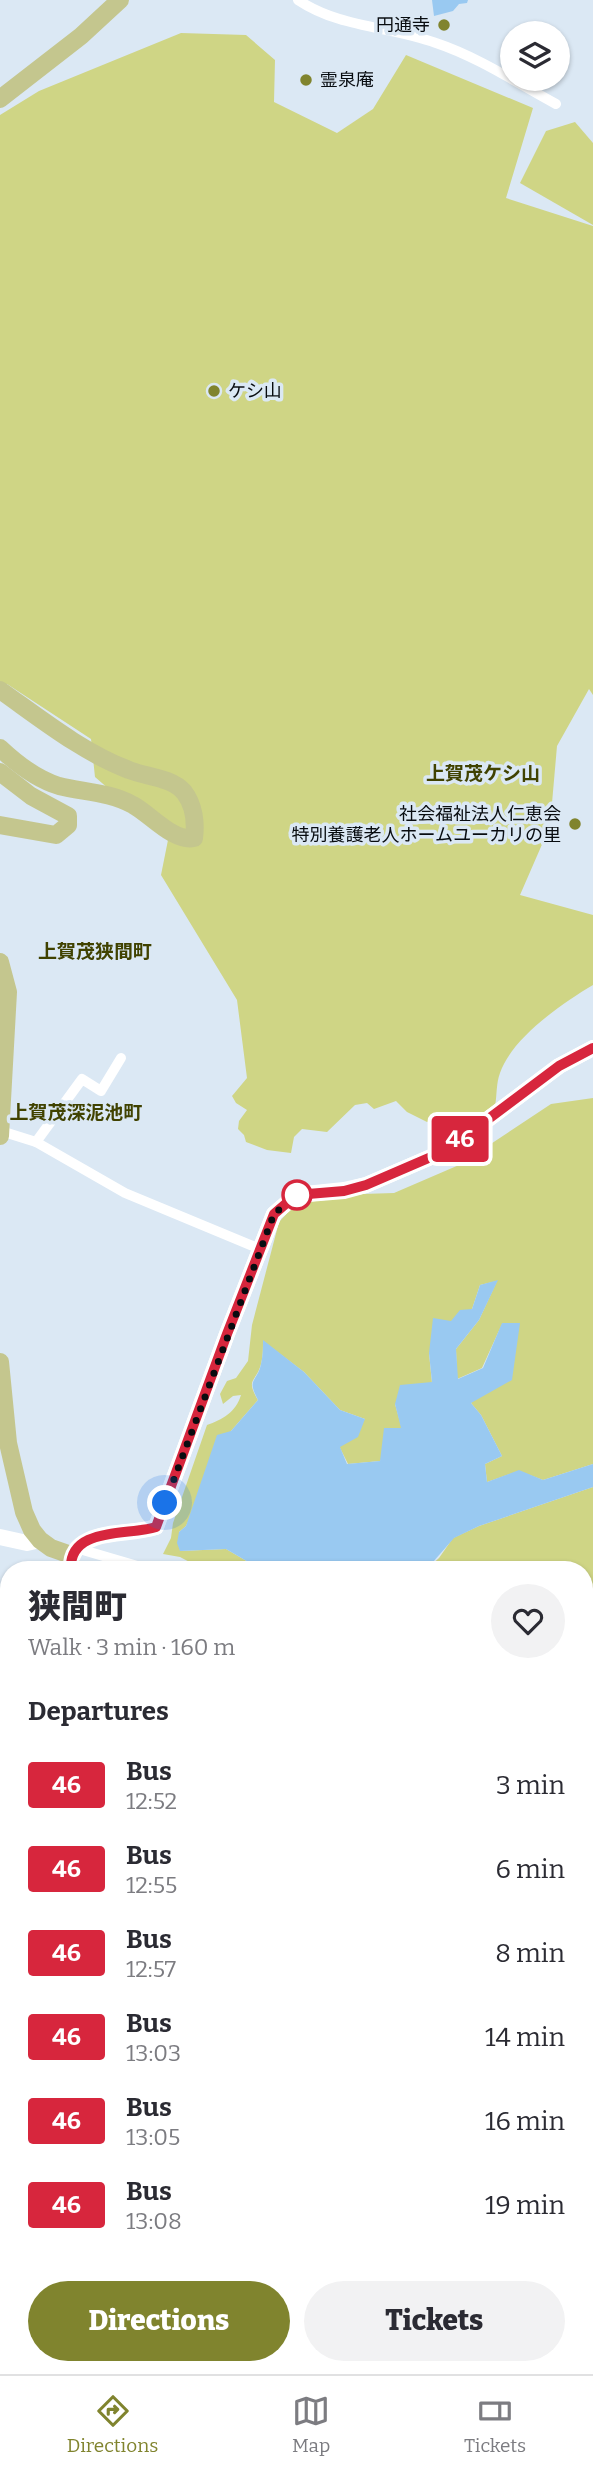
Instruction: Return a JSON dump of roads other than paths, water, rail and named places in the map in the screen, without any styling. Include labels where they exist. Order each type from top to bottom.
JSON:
[{"type":"main road","points":[[0,99],[81,37],[120,0]]},
{"type":"main road","points":[[0,691],[89,750],[130,770],[165,780],[179,789],[184,793],[197,822],[194,838],[187,839],[176,835],[134,805],[122,800],[58,786],[35,776],[14,762],[0,748]]},
{"type":"main road","points":[[0,772],[31,796],[68,816],[68,825],[56,835],[0,825]]},
{"type":"main road","points":[[0,962],[8,992],[1,1134]]},
{"type":"main road","points":[[0,1362],[8,1443],[23,1513],[40,1540],[73,1558]]},
{"type":"street","points":[[298,0],[324,15],[351,24],[438,43],[556,104]]},
{"type":"street","points":[[73,1558],[99,1535],[143,1531],[156,1527],[274,1214],[296,1195],[344,1191],[366,1185],[431,1157],[467,1135],[559,1066],[593,1048]]},
{"type":"street","points":[[36,1142],[82,1079],[101,1091],[121,1058]]},
{"type":"street","points":[[1,1134],[36,1142],[125,1193],[260,1249]]},
{"type":"street","points":[[0,1537],[27,1543],[40,1540]]},
{"type":"street","points":[[73,1558],[92,1561]]},
{"type":"water","points":[[432,0],[468,0],[453,11],[434,16]]},
{"type":"water","points":[[498,1280],[479,1320],[456,1349],[458,1379],[483,1368],[502,1323],[520,1323],[512,1380],[471,1403],[481,1415],[502,1456],[485,1464],[487,1482],[519,1470],[543,1480],[593,1464],[593,1487],[479,1526],[454,1538],[434,1561],[247,1561],[226,1549],[180,1551],[177,1543],[179,1532],[186,1526],[217,1435],[231,1431],[258,1400],[253,1384],[261,1364],[263,1340],[304,1372],[340,1410],[365,1419],[358,1437],[340,1447],[347,1464],[380,1461],[384,1428],[401,1428],[395,1404],[400,1385],[432,1382],[429,1353],[433,1318],[451,1321],[460,1310],[472,1309],[480,1285]]},
{"type":"place","name":"円通寺","points":[[444,25]]},
{"type":"place","name":"霊泉庵","points":[[306,80]]},
{"type":"place","name":"ケシ山","points":[[214,391]]},
{"type":"place","name":"社会福祉法人仁恵会 特別養護老人ホームユーカリの里","points":[[575,824]]},
{"type":"district","name":"上賀茂ケシ山","points":[[483,773]]},
{"type":"district","name":"上賀茂狭間町","points":[[95,951]]},
{"type":"district","name":"上賀茂深泥池町","points":[[76,1112]]}]
